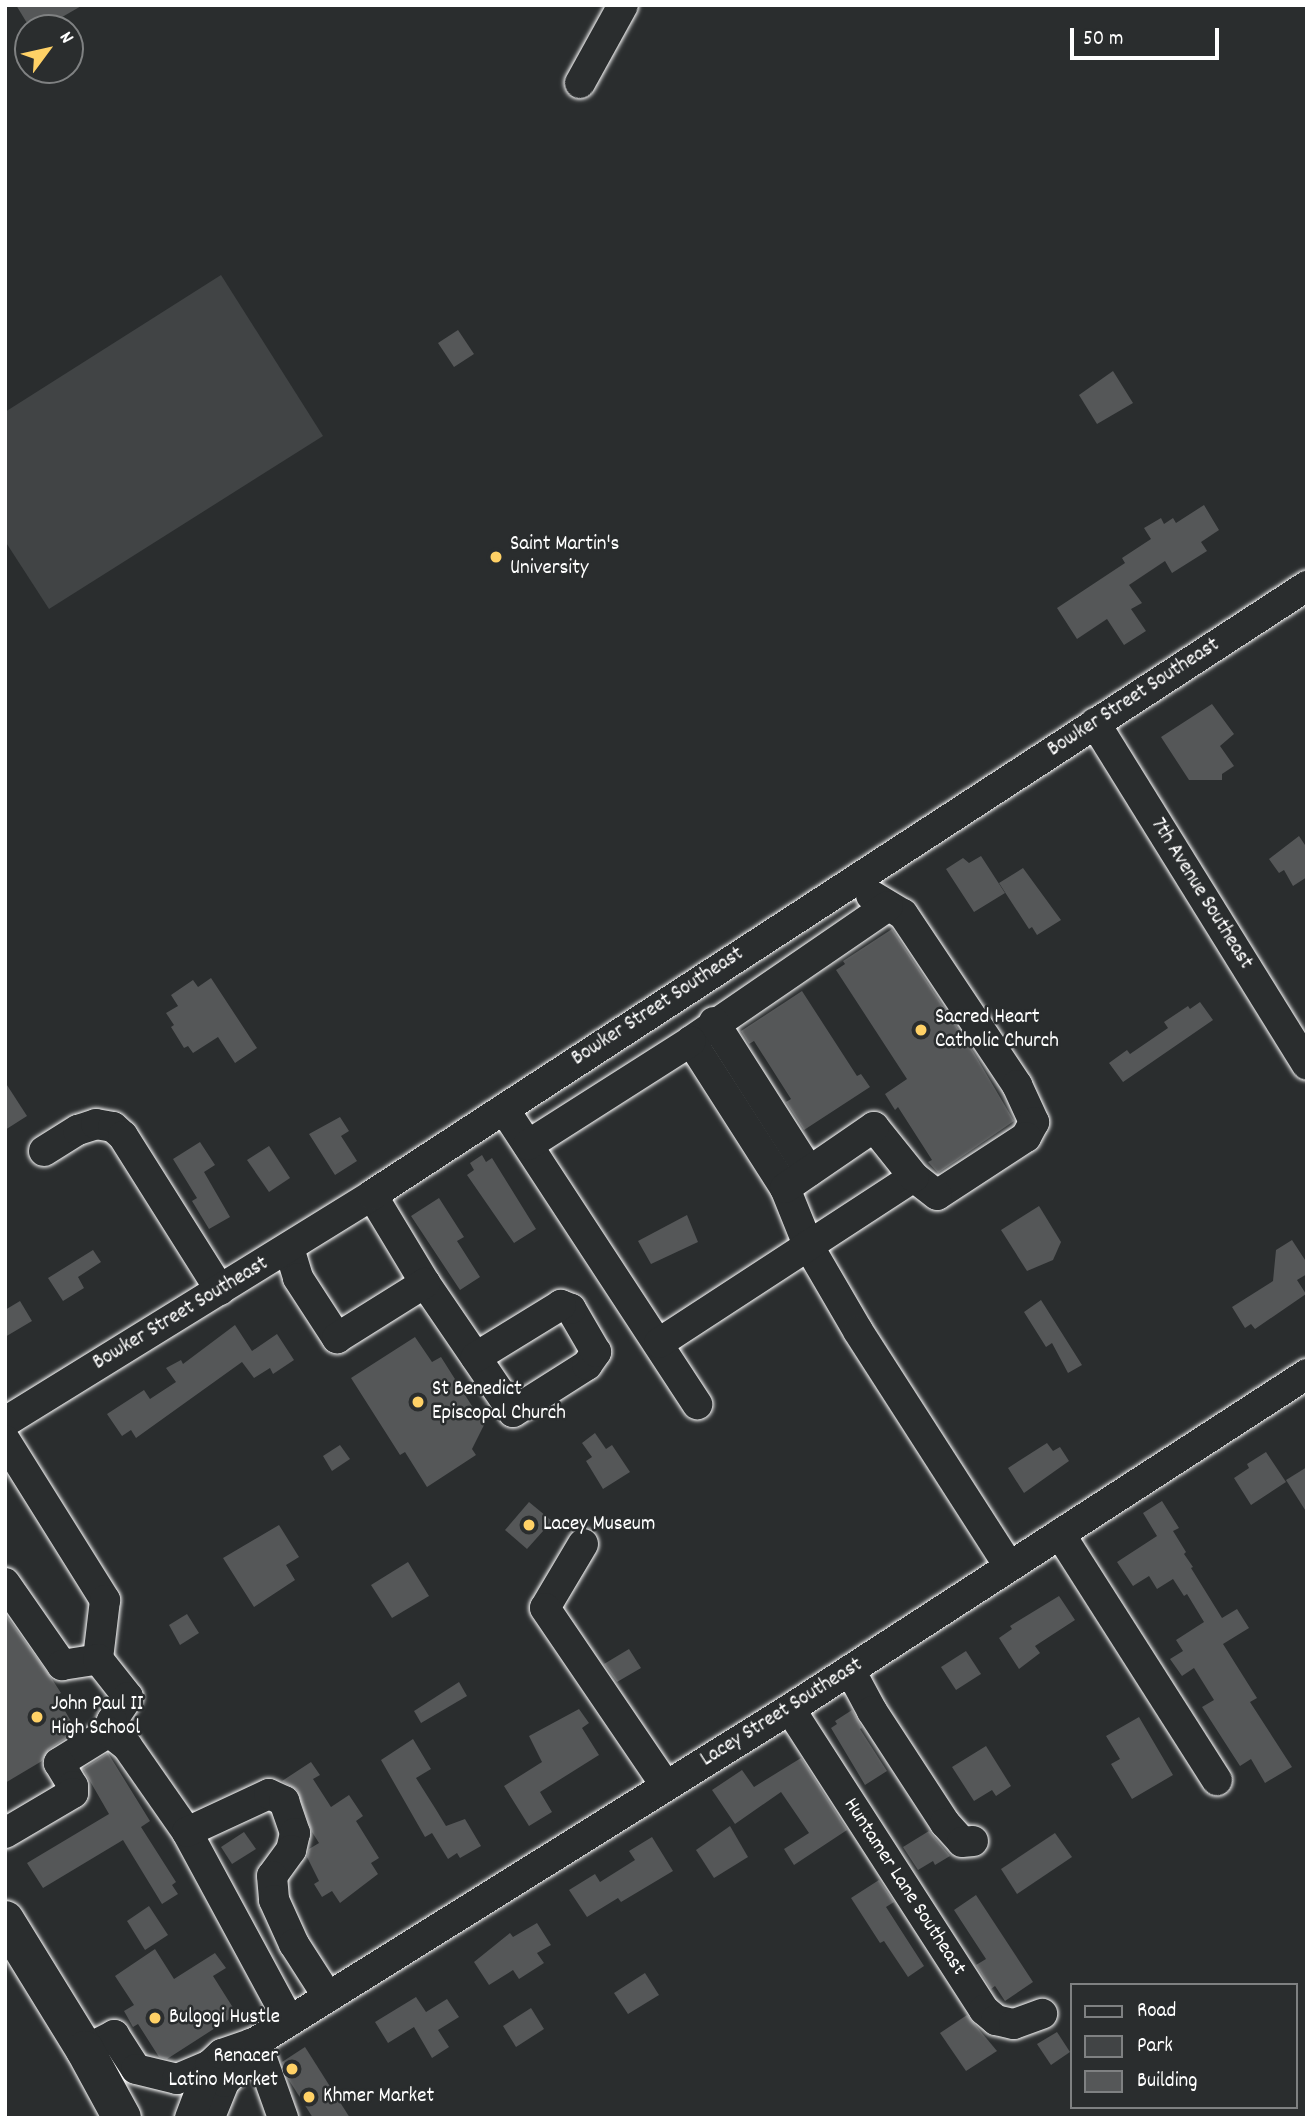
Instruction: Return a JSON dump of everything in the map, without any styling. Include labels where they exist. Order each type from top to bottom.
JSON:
[{"type":"main road","points":[[5,1920],[85,2050],[122,2118]]},
{"type":"street","points":[[580,83],[623,5]]},
{"type":"street","name":"Bowker Street Southeast","points":[[5,1422],[372,1195],[1307,586]]},
{"type":"street","name":"7th Avenue Southeast","points":[[1095,723],[1307,1065]]},
{"type":"street","points":[[785,1188],[874,1127],[914,1177],[937,1195],[1026,1137],[1034,1122],[1017,1084],[903,914],[851,881]]},
{"type":"street","points":[[528,1145],[703,1032],[888,906]]},
{"type":"street","points":[[680,993],[785,1188],[808,1245],[1009,1566]]},
{"type":"street","points":[[703,1032],[809,1171]]},
{"type":"street","points":[[504,1109],[697,1404]]},
{"type":"street","points":[[44,1151],[87,1127],[96,1124],[113,1127],[123,1136],[220,1290]]},
{"type":"street","points":[[659,1343],[914,1177]]},
{"type":"street","points":[[372,1195],[425,1283],[476,1357]]},
{"type":"street","points":[[289,1248],[298,1278],[337,1338],[425,1283]]},
{"type":"street","name":"Lacey Street Southeast","points":[[85,2050],[114,2035],[136,2069],[177,2079],[210,2065],[222,2054],[253,2043],[790,1709],[1307,1374]]},
{"type":"street","points":[[5,1440],[104,1600],[98,1659],[128,1697],[112,1721],[109,1732],[59,1763],[73,1786],[73,1793],[5,1833]]},
{"type":"street","points":[[1060,1534],[1217,1780]]},
{"type":"street","points":[[583,1544],[544,1608],[666,1786]]},
{"type":"street","points":[[5,1583],[62,1665],[98,1659]]},
{"type":"street","points":[[850,1670],[872,1711],[945,1823],[962,1842],[973,1841]]},
{"type":"street","name":"Huntamer Lane Southeast","points":[[790,1709],[984,2010],[996,2020],[1014,2024],[1042,2014]]},
{"type":"street","points":[[109,1732],[128,1746],[187,1832],[289,2021]]},
{"type":"street","points":[[187,1832],[269,1794],[285,1801],[295,1833],[291,1850],[272,1876],[274,1900],[294,1944],[328,1997]]},
{"type":"street","points":[[253,2043],[283,2118]]},
{"type":"street","name":"Lacey Street Southeast","points":[[210,2118],[225,2082],[237,2069],[253,2043]]},
{"type":"street","points":[[190,2118],[210,2065]]},
{"type":"green space","points":[[221,275],[323,436],[49,609],[5,541],[5,412]]},
{"type":"building","points":[[16,5],[83,5],[67,14],[21,14]]},
{"type":"building","points":[[458,330],[474,354],[454,367],[438,343]]},
{"type":"building","points":[[1113,371],[1133,403],[1097,424],[1079,395]]},
{"type":"building","points":[[1204,505],[1219,530],[1201,542],[1207,551],[1172,573],[1165,561],[1129,585],[1142,603],[1131,609],[1146,631],[1124,645],[1107,619],[1077,639],[1057,608],[1125,563],[1122,558],[1151,539],[1144,528],[1161,518],[1164,524],[1173,518],[1176,523]]},
{"type":"building","points":[[1212,704],[1234,734],[1220,746],[1234,766],[1222,774],[1222,780],[1189,780],[1161,737]]},
{"type":"building","points":[[1299,836],[1307,848],[1307,877],[1293,886],[1284,870],[1279,873],[1269,859]]},
{"type":"building","points":[[981,856],[1005,893],[974,912],[946,869],[963,858],[969,863]]},
{"type":"building","points":[[1023,868],[1061,920],[1037,935],[1032,927],[1029,929],[999,883]]},
{"type":"building","points":[[892,929],[974,1053],[1014,1121],[938,1173],[928,1162],[932,1160],[898,1107],[895,1110],[885,1094],[907,1079],[836,970],[845,964],[843,961]]},
{"type":"building","points":[[211,978],[257,1048],[235,1063],[218,1037],[193,1053],[188,1046],[184,1048],[166,1013],[178,1006],[171,995],[193,980],[198,987]]},
{"type":"building","points":[[802,991],[857,1076],[861,1074],[870,1087],[804,1130],[786,1102],[791,1099],[754,1041],[749,1044],[741,1031]]},
{"type":"building","points":[[1200,1002],[1213,1020],[1123,1082],[1109,1063],[1127,1050],[1130,1054],[1168,1028],[1164,1022],[1188,1006],[1190,1009]]},
{"type":"building","points":[[5,1082],[27,1116],[5,1130]]},
{"type":"building","points":[[340,1117],[349,1131],[341,1136],[357,1161],[335,1175],[309,1134]]},
{"type":"building","points":[[200,1142],[215,1165],[204,1172],[230,1217],[209,1229],[192,1201],[197,1198],[173,1159]]},
{"type":"building","points":[[269,1146],[290,1178],[269,1192],[247,1160]]},
{"type":"building","points":[[482,1155],[486,1162],[492,1158],[536,1229],[514,1243],[467,1175],[474,1170],[470,1163]]},
{"type":"building","points":[[439,1198],[464,1237],[457,1241],[480,1277],[460,1290],[411,1216]]},
{"type":"building","points":[[1039,1206],[1061,1242],[1053,1260],[1027,1271],[1001,1230]]},
{"type":"building","points":[[687,1215],[698,1242],[651,1264],[638,1241]]},
{"type":"building","points":[[1292,1240],[1307,1263],[1307,1274],[1297,1280],[1306,1294],[1255,1329],[1251,1324],[1245,1328],[1232,1307],[1273,1281],[1276,1250]]},
{"type":"building","points":[[93,1250],[101,1262],[78,1277],[84,1288],[63,1301],[48,1278]]},
{"type":"building","points":[[1041,1300],[1082,1365],[1068,1373],[1052,1343],[1046,1347],[1024,1312]]},
{"type":"building","points":[[20,1301],[32,1321],[5,1337],[5,1310]]},
{"type":"building","points":[[235,1325],[252,1351],[277,1334],[294,1360],[273,1374],[270,1368],[254,1378],[242,1362],[136,1438],[131,1430],[122,1436],[107,1414],[144,1390],[150,1399],[176,1382],[166,1368],[181,1360],[183,1364]]},
{"type":"building","name":"St Benedict Episcopal Church","points":[[415,1337],[432,1362],[441,1357],[484,1425],[472,1449],[476,1455],[427,1487],[405,1452],[400,1455],[351,1378]]},
{"type":"building","points":[[595,1433],[606,1449],[612,1445],[630,1472],[603,1489],[586,1461],[592,1457],[582,1443]]},
{"type":"building","points":[[1047,1443],[1053,1451],[1060,1447],[1069,1461],[1024,1493],[1008,1468]]},
{"type":"building","points":[[340,1445],[350,1459],[332,1471],[323,1456]]},
{"type":"building","points":[[1266,1452],[1286,1482],[1251,1505],[1234,1478],[1249,1468],[1247,1464]]},
{"type":"building","points":[[1307,1467],[1307,1513],[1286,1480]]},
{"type":"building","points":[[1162,1501],[1179,1528],[1173,1531],[1186,1552],[1184,1554],[1193,1567],[1191,1568],[1222,1618],[1237,1609],[1249,1628],[1223,1644],[1257,1698],[1250,1702],[1292,1767],[1265,1783],[1251,1759],[1240,1766],[1202,1707],[1214,1700],[1194,1668],[1182,1676],[1170,1659],[1183,1651],[1176,1640],[1204,1622],[1187,1594],[1184,1596],[1173,1579],[1157,1589],[1149,1576],[1133,1586],[1117,1562],[1157,1536],[1143,1513]]},
{"type":"building","name":"Lacey Museum","points":[[529,1502],[552,1521],[527,1549],[505,1530]]},
{"type":"building","points":[[279,1525],[299,1557],[286,1565],[295,1580],[254,1607],[223,1558]]},
{"type":"building","points":[[408,1562],[429,1596],[392,1618],[371,1585]]},
{"type":"building","points":[[1059,1596],[1075,1620],[1035,1646],[1040,1653],[1019,1669],[999,1638],[1012,1629],[1010,1626]]},
{"type":"building","name":"John Paul II High School","points":[[5,1614],[61,1693],[56,1696],[77,1731],[49,1749],[42,1761],[5,1783]]},
{"type":"building","points":[[187,1614],[199,1633],[180,1645],[169,1625]]},
{"type":"building","points":[[629,1649],[641,1668],[617,1682],[604,1664]]},
{"type":"building","points":[[966,1651],[981,1674],[956,1690],[941,1667]]},
{"type":"building","points":[[459,1682],[467,1696],[421,1723],[414,1711]]},
{"type":"building","points":[[579,1709],[589,1723],[582,1728],[599,1755],[540,1792],[552,1812],[529,1826],[504,1786],[542,1762],[529,1736]]},
{"type":"building","points":[[852,1710],[862,1728],[860,1729],[887,1771],[865,1785],[831,1728],[837,1724],[835,1721]]},
{"type":"building","points":[[1139,1717],[1173,1775],[1132,1799],[1111,1764],[1120,1759],[1106,1736]]},
{"type":"building","points":[[413,1739],[431,1769],[416,1778],[446,1826],[465,1819],[481,1846],[460,1858],[457,1853],[448,1859],[432,1833],[425,1837],[381,1760]]},
{"type":"building","points":[[986,1746],[1011,1786],[996,1796],[992,1790],[974,1801],[952,1767]]},
{"type":"building","points":[[108,1753],[150,1821],[141,1827],[176,1882],[172,1885],[178,1894],[162,1904],[123,1840],[43,1888],[27,1863],[109,1814],[83,1769]]},
{"type":"building","points":[[801,1758],[847,1830],[794,1865],[784,1849],[809,1833],[781,1792],[735,1824],[712,1790],[742,1770],[754,1787]]},
{"type":"building","points":[[311,1762],[320,1775],[313,1779],[331,1807],[349,1795],[363,1816],[356,1821],[379,1858],[371,1863],[378,1874],[340,1903],[332,1891],[322,1897],[314,1884],[319,1881],[307,1857],[309,1849],[319,1843],[312,1832],[297,1790],[282,1781]]},
{"type":"building","points":[[730,1826],[748,1857],[714,1878],[696,1850]]},
{"type":"building","points":[[929,1831],[950,1856],[935,1865],[933,1861],[918,1870],[903,1847]]},
{"type":"building","points":[[244,1832],[256,1849],[232,1864],[221,1847]]},
{"type":"building","points":[[1055,1833],[1072,1857],[1017,1894],[1001,1869]]},
{"type":"building","points":[[652,1837],[673,1871],[621,1902],[618,1898],[587,1917],[569,1890],[595,1874],[600,1882],[635,1860],[629,1851]]},
{"type":"building","points":[[879,1880],[894,1902],[886,1907],[924,1966],[908,1977],[884,1941],[880,1943],[851,1898]]},
{"type":"building","points":[[976,1895],[1033,1982],[1005,2001],[995,1986],[991,1989],[976,1965],[986,1959],[954,1910]]},
{"type":"building","points":[[149,1906],[168,1935],[145,1950],[127,1921]]},
{"type":"building","points":[[537,1923],[551,1945],[537,1953],[544,1963],[519,1979],[513,1970],[489,1985],[474,1962],[510,1933],[513,1937]]},
{"type":"building","points":[[155,1949],[174,1979],[215,1953],[226,1968],[213,1976],[237,2014],[167,2059],[159,2057],[138,2024],[133,2027],[124,2011],[134,2005],[115,1976]]},
{"type":"building","points":[[645,1973],[659,1995],[628,2014],[614,1993]]},
{"type":"building","points":[[416,1997],[426,2012],[447,1999],[459,2017],[438,2030],[449,2047],[432,2058],[414,2027],[388,2043],[375,2022]]},
{"type":"building","points":[[531,2008],[544,2029],[516,2047],[503,2026]]},
{"type":"building","points":[[967,2015],[997,2051],[966,2071],[940,2033]]},
{"type":"building","points":[[1057,2032],[1070,2052],[1051,2065],[1037,2044]]},
{"type":"building","points":[[305,2047],[350,2118],[313,2118],[287,2077],[282,2062]]},
{"type":"place","name":"Saint Martin's University","points":[[496,557]]},
{"type":"place","name":"Sacred Heart Catholic Church","points":[[921,1030]]},
{"type":"place","name":"St Benedict Episcopal Church","points":[[418,1402]]},
{"type":"place","name":"Lacey Museum","points":[[529,1525]]},
{"type":"place","name":"John Paul II High School","points":[[37,1717]]},
{"type":"place","name":"Bulgogi Hustle","points":[[155,2018]]},
{"type":"place","name":"Renacer Latino Market","points":[[292,2069]]},
{"type":"place","name":"Khmer Market","points":[[309,2097]]}]
